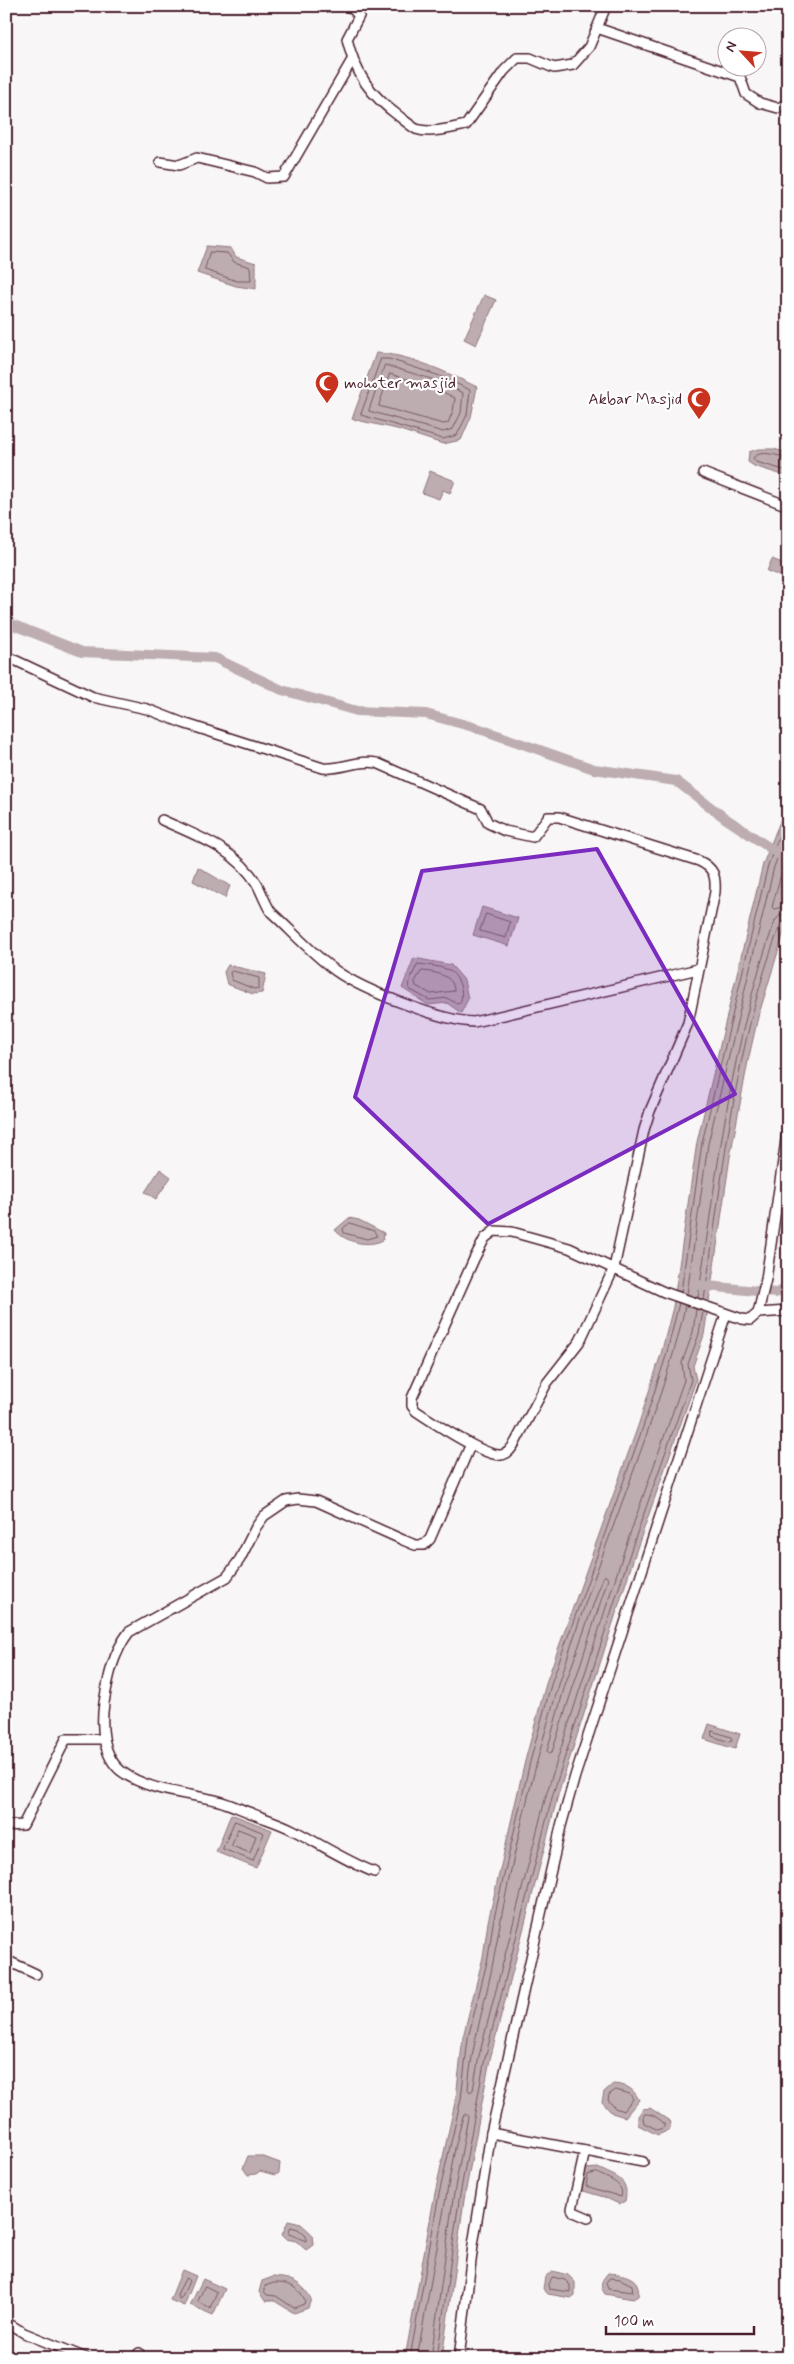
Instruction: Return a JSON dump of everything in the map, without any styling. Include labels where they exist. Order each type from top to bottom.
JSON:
[{"type":"street","points":[[350,6],[359,16],[346,39],[352,60],[369,91],[417,129],[440,130],[466,125],[504,71],[517,58],[530,58],[554,68],[573,65],[589,47],[606,6]]},
{"type":"street","points":[[596,28],[740,76],[746,94],[760,103],[778,108],[788,103]]},
{"type":"street","points":[[160,162],[179,165],[197,158],[255,172],[267,178],[284,177],[352,60]]},
{"type":"street","points":[[703,473],[788,506]]},
{"type":"street","points":[[6,656],[93,697],[147,709],[183,723],[323,768],[341,768],[361,761],[377,763],[480,809],[488,823],[505,831],[533,837],[548,817],[559,817],[710,866],[716,882],[688,1022],[650,1110],[614,1268],[580,1342],[547,1383],[509,1452],[500,1455],[470,1446],[457,1434],[416,1411],[412,1402],[484,1238],[494,1231],[518,1233],[569,1248],[614,1268],[664,1292],[713,1311],[746,1320],[759,1309],[766,1279],[788,1126]]},
{"type":"street","points":[[162,820],[231,855],[257,884],[262,900],[271,912],[334,970],[347,978],[411,1006],[461,1022],[474,1022],[698,969]]},
{"type":"street","points":[[759,1309],[788,1311]]},
{"type":"street","points":[[459,2358],[472,2244],[492,2133],[552,1868],[575,1776],[726,1314]]},
{"type":"street","points":[[374,1872],[360,1867],[292,1829],[220,1801],[137,1780],[120,1770],[111,1760],[104,1739],[104,1707],[107,1686],[122,1641],[129,1632],[227,1577],[240,1559],[256,1527],[275,1507],[286,1501],[298,1499],[316,1501],[403,1540],[416,1545],[424,1545],[430,1538],[470,1446]]},
{"type":"street","points":[[6,1826],[23,1825],[66,1739],[104,1739]]},
{"type":"street","points":[[6,1960],[36,1974]]},
{"type":"street","points":[[492,2133],[643,2162]]},
{"type":"street","points":[[585,2151],[572,2209],[588,2218]]},
{"type":"street","points":[[6,2322],[24,2333],[86,2358]]},
{"type":"highlighted area","points":[[597,849],[735,1094],[488,1224],[355,1097],[422,871]]},
{"type":"water","points":[[207,246],[231,248],[236,257],[256,263],[256,289],[236,286],[197,273]]},
{"type":"water","points":[[484,295],[496,300],[476,345],[464,339]]},
{"type":"water","points":[[376,353],[389,354],[415,361],[441,370],[477,387],[471,417],[461,440],[443,444],[397,429],[352,419]]},
{"type":"water","points":[[758,449],[774,449],[788,453],[786,476],[754,466],[748,462],[749,452]]},
{"type":"water","points":[[430,471],[455,481],[450,493],[443,490],[439,499],[422,493]]},
{"type":"water","points":[[772,559],[785,564],[780,576],[767,571]]},
{"type":"water","points":[[788,801],[788,919],[758,1017],[748,1061],[730,1157],[704,1335],[693,1366],[696,1380],[636,1551],[558,1795],[490,2059],[464,2200],[442,2358],[405,2358],[435,2193],[456,2098],[463,2037],[483,1957],[488,1922],[525,1761],[547,1680],[638,1426],[661,1354],[673,1307],[697,1142],[763,864]]},
{"type":"water","points":[[198,867],[230,886],[225,898],[193,881]]},
{"type":"water","points":[[482,907],[518,918],[509,946],[473,935]]},
{"type":"water","points":[[414,958],[451,965],[464,980],[468,999],[461,1013],[447,1003],[428,1005],[402,988]]},
{"type":"water","points":[[228,965],[266,974],[262,993],[253,994],[227,984],[224,972]]},
{"type":"water","points":[[160,1169],[171,1177],[156,1199],[145,1192]]},
{"type":"water","points":[[349,1218],[359,1220],[384,1233],[383,1240],[364,1244],[345,1238],[335,1230]]},
{"type":"water","points":[[709,1724],[740,1734],[735,1749],[704,1739]]},
{"type":"water","points":[[231,1814],[272,1830],[256,1868],[216,1852]]},
{"type":"water","points":[[613,2084],[629,2088],[639,2100],[625,2117],[612,2113],[602,2102],[604,2092]]},
{"type":"water","points":[[650,2108],[671,2122],[669,2130],[658,2135],[638,2125],[638,2116],[643,2109]]},
{"type":"water","points":[[248,2156],[261,2156],[280,2163],[279,2173],[275,2175],[260,2171],[256,2174],[248,2175],[243,2168]]},
{"type":"water","points":[[598,2168],[620,2179],[625,2187],[625,2201],[619,2204],[604,2197],[580,2190],[585,2169]]},
{"type":"water","points":[[288,2221],[301,2224],[312,2234],[313,2245],[306,2250],[296,2241],[286,2239],[282,2235]]},
{"type":"water","points":[[182,2270],[196,2276],[184,2306],[170,2300]]},
{"type":"water","points":[[552,2271],[568,2275],[575,2282],[575,2295],[571,2298],[548,2294],[543,2289],[545,2277]]},
{"type":"water","points":[[608,2273],[625,2275],[634,2280],[637,2284],[638,2296],[633,2299],[605,2294],[602,2283]]},
{"type":"water","points":[[273,2277],[291,2280],[300,2285],[311,2299],[308,2308],[294,2313],[273,2300],[265,2301],[259,2292],[262,2281]]},
{"type":"water","points":[[203,2279],[225,2289],[213,2315],[190,2305]]},
{"type":"waterway","points":[[6,622],[82,652],[215,658],[282,690],[357,711],[426,714],[477,728],[594,769],[676,781],[725,818],[788,860]]},
{"type":"waterway","points":[[698,1285],[776,1293],[788,1288]]},
{"type":"place","name":"mohoter masjid","points":[[327,404]]},
{"type":"place","name":"Akbar Masjid","points":[[699,420]]}]
